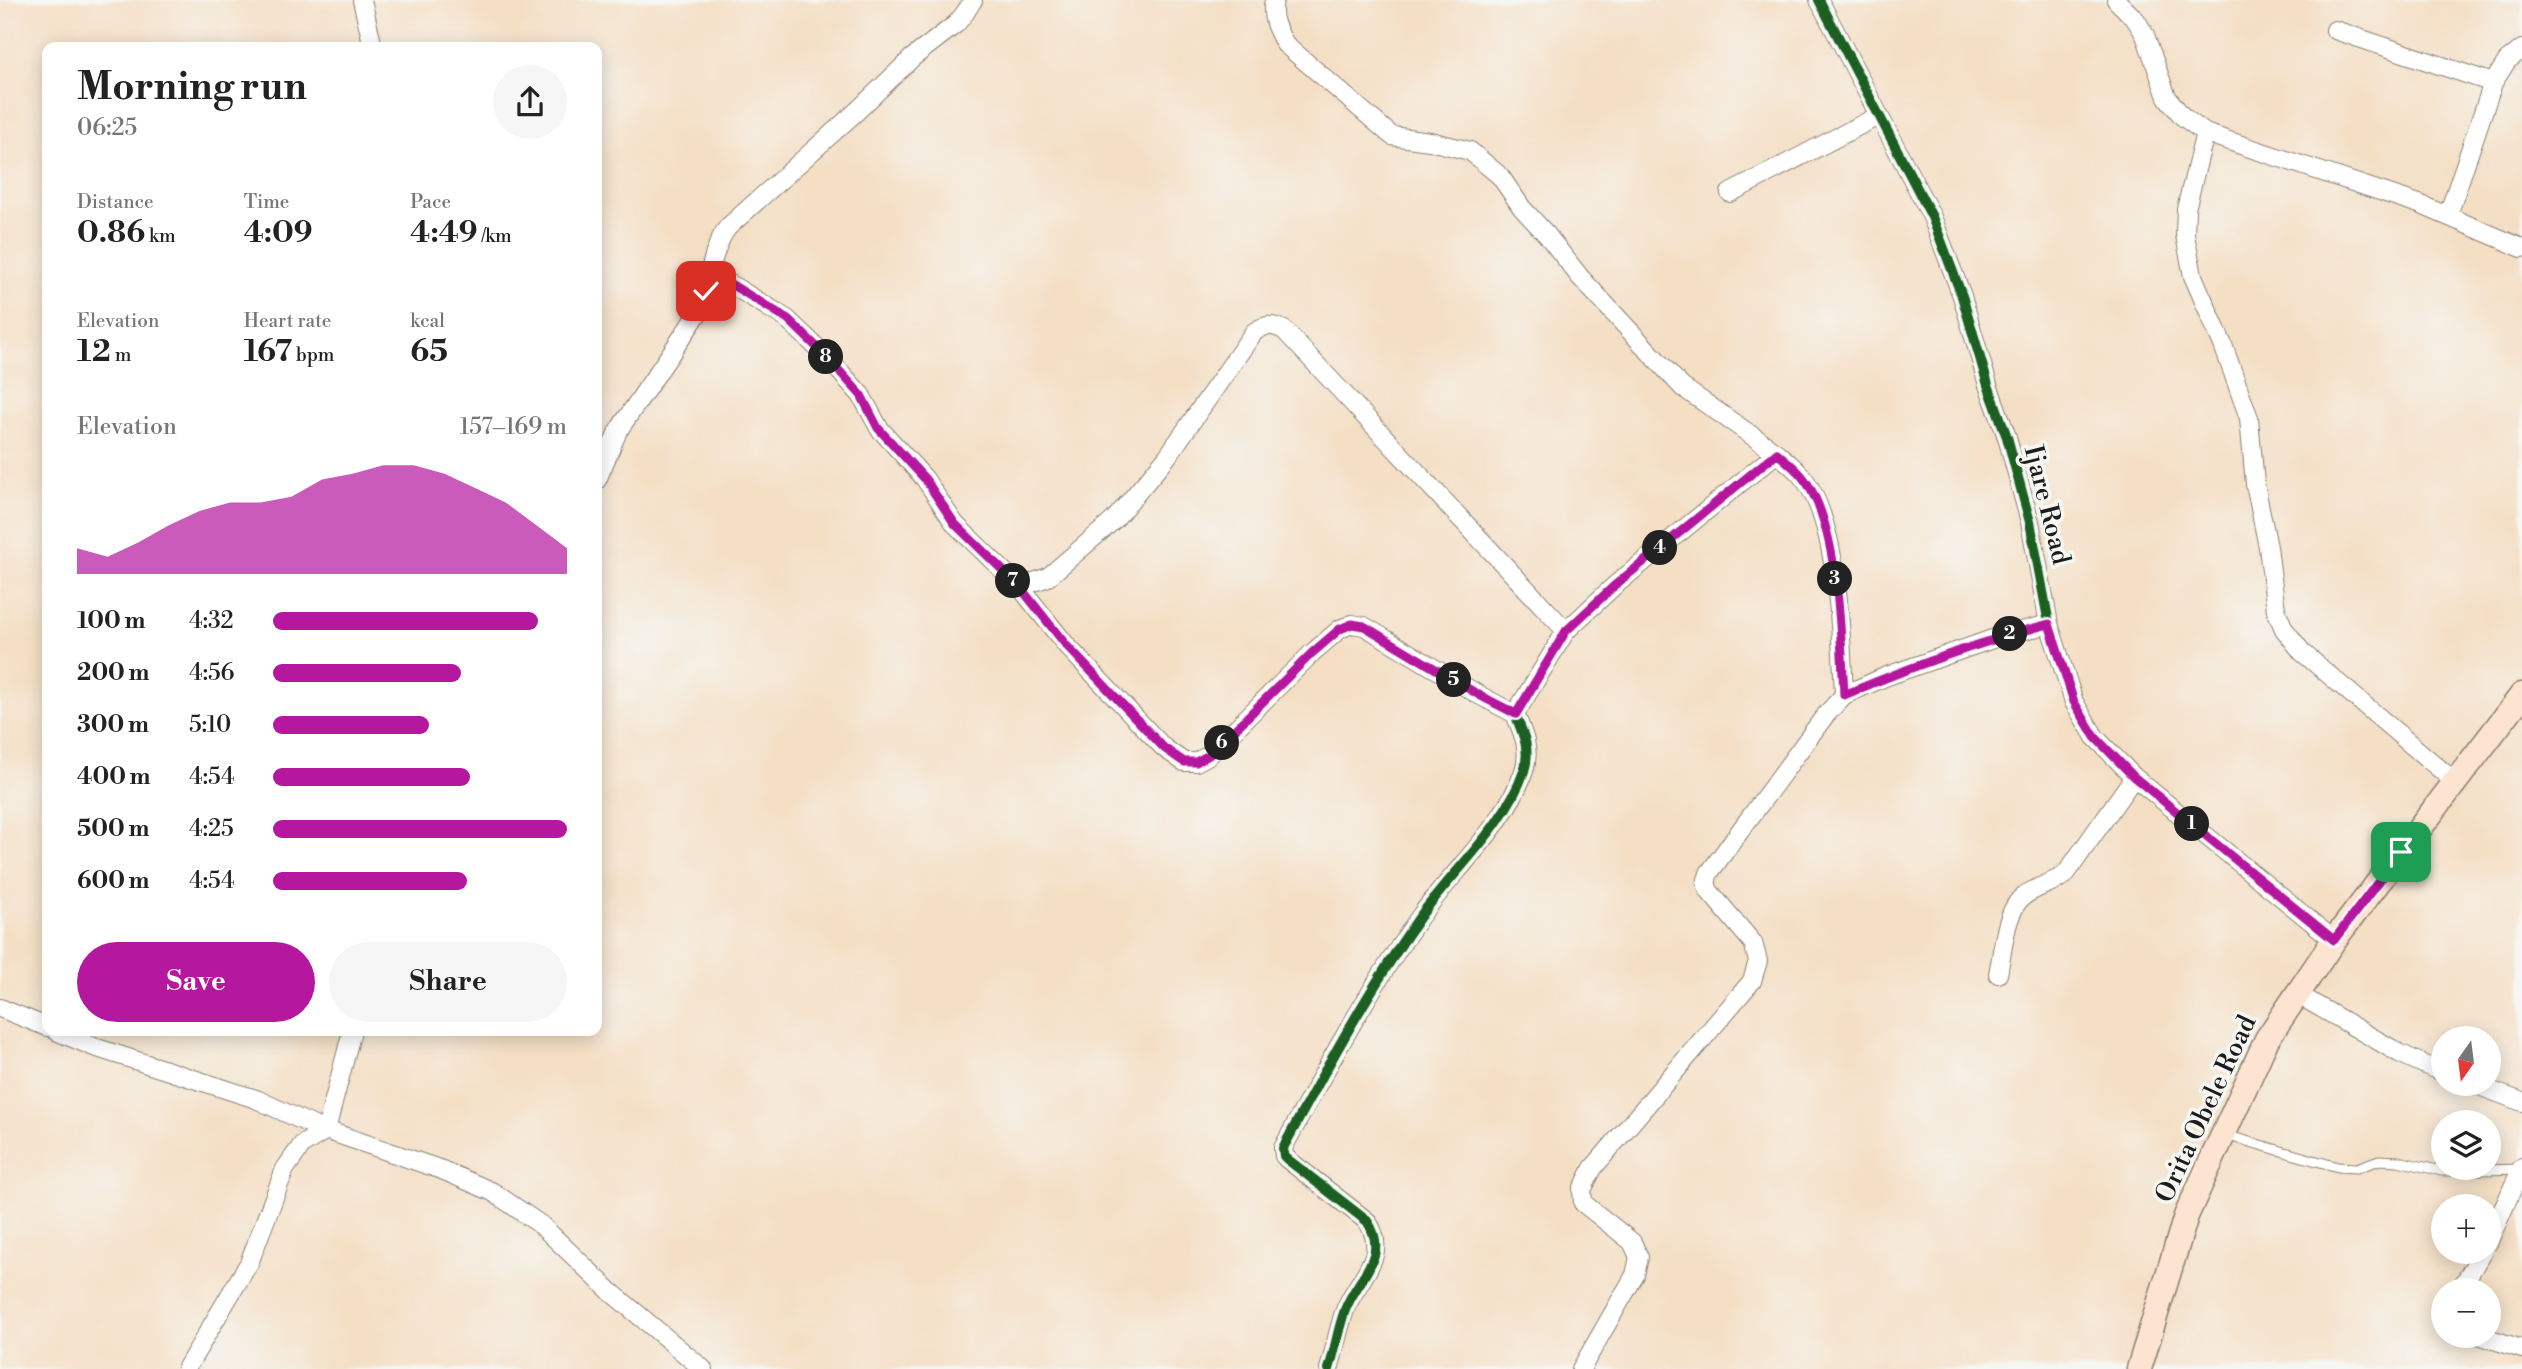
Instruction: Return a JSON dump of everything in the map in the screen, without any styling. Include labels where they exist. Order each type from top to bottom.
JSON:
[{"type":"main road","name":"Orita Obele Road","points":[[2140,1369],[2186,1216],[2267,1039],[2334,940],[2522,695]]},
{"type":"street","points":[[362,0],[372,42]]},
{"type":"street","points":[[602,468],[618,431],[699,312],[715,249],[727,227],[912,58],[956,24],[973,0]]},
{"type":"street","points":[[1273,0],[1276,29],[1285,44],[1392,136],[1430,141],[1470,151],[1500,176],[1522,208],[1580,277],[1682,387],[1777,453],[1802,476],[1821,514],[1838,596],[1844,695]]},
{"type":"street","name":"Ijare Road","points":[[1819,0],[1932,217],[1962,296],[2031,522],[2049,624],[2074,702],[2095,737],[2134,777],[2334,940]]},
{"type":"street","points":[[2116,0],[2136,20],[2145,35],[2167,97],[2182,116],[2205,132],[2448,215],[2522,248]]},
{"type":"street","points":[[2335,30],[2493,83]]},
{"type":"street","points":[[2448,215],[2493,83],[2507,61],[2522,49]]},
{"type":"street","points":[[1730,193],[1878,116]]},
{"type":"street","points":[[2205,132],[2186,209],[2185,235],[2193,276],[2223,345],[2249,418],[2255,484],[2268,547],[2276,610],[2284,629],[2302,652],[2455,782]]},
{"type":"street","points":[[711,272],[788,319],[825,355],[861,395],[878,428],[925,479],[955,524],[1020,587],[1066,645],[1164,748],[1184,762],[1196,762],[1209,755],[1312,653],[1340,629],[1352,624],[1364,626],[1516,714],[1528,756],[1524,772],[1500,818],[1413,928],[1342,1039],[1283,1148],[1287,1159],[1367,1221],[1374,1231],[1374,1259],[1344,1313],[1329,1369]]},
{"type":"street","points":[[1020,587],[1048,577],[1114,520],[1167,457],[1254,332],[1272,324],[1284,330],[1566,631]]},
{"type":"street","points":[[1516,714],[1566,631],[1614,586],[1777,453]]},
{"type":"street","points":[[1581,1369],[1635,1275],[1639,1256],[1632,1242],[1583,1203],[1582,1190],[1593,1168],[1752,981],[1758,961],[1753,943],[1709,891],[1706,883],[1709,873],[1844,695],[1998,637],[2049,624]]},
{"type":"street","points":[[1998,974],[2010,913],[2023,896],[2065,875],[2134,777]]},
{"type":"street","points":[[2297,994],[2399,1053],[2431,1068]]},
{"type":"street","points":[[0,1008],[42,1025]]},
{"type":"street","points":[[68,1036],[94,1047],[256,1099],[326,1130],[442,1170],[492,1192],[541,1225],[611,1292],[703,1369]]},
{"type":"street","points":[[186,1369],[249,1263],[285,1169],[302,1145],[326,1130],[351,1036]]},
{"type":"street","points":[[2501,1094],[2522,1102]]},
{"type":"street","points":[[2501,1213],[2521,1168]]},
{"type":"street","points":[[2501,1342],[2522,1349]]},
{"type":"lane","points":[[2222,1135],[2338,1167],[2357,1168],[2379,1160],[2398,1161],[2442,1171],[2521,1168]]},
{"type":"cycle path","points":[[1819,0],[1932,217],[1962,296],[1988,385],[2007,437],[2030,522],[2049,624],[2074,702],[2095,737],[2134,777],[2334,940]]},
{"type":"cycle path","points":[[711,272],[787,319],[825,355],[861,395],[879,428],[925,479],[955,524],[1020,587],[1066,645],[1164,748],[1184,762],[1196,762],[1209,755],[1312,653],[1340,629],[1352,624],[1364,626],[1515,714],[1527,756],[1516,791],[1492,829],[1432,901],[1400,946],[1348,1031],[1283,1148],[1287,1159],[1367,1221],[1373,1234],[1374,1256],[1345,1310],[1329,1369]]},
{"type":"route","points":[[706,291],[711,272],[788,319],[825,355],[861,395],[878,428],[925,479],[955,524],[1020,587],[1066,645],[1164,748],[1184,762],[1196,762],[1209,755],[1312,653],[1340,629],[1352,624],[1364,626],[1516,714],[1566,631],[1614,586],[1777,453],[1802,476],[1821,514],[1838,596],[1844,695],[1998,637],[2049,624],[2074,702],[2095,737],[2134,777],[2334,940],[2401,852]]}]
